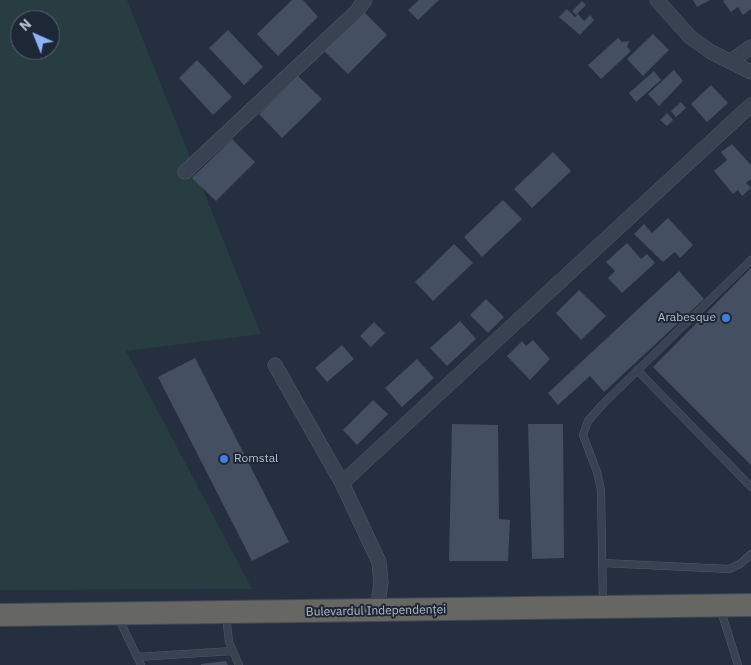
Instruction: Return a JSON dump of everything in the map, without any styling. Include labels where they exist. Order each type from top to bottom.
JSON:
[{"type":"highway","name":"Bulevardul Independenței","points":[[0,615],[751,605]]},
{"type":"street","points":[[185,172],[356,12],[365,0]]},
{"type":"street","points":[[657,0],[690,37],[711,52],[751,72]]},
{"type":"street","points":[[731,61],[751,47]]},
{"type":"street","points":[[342,483],[751,105]]},
{"type":"street","points":[[276,365],[342,483],[380,562],[381,582],[377,611]]},
{"type":"lane","points":[[603,607],[601,490],[597,472],[583,435],[588,421],[637,370],[751,260]]},
{"type":"lane","points":[[637,370],[751,487]]},
{"type":"lane","points":[[602,563],[729,568],[740,564],[751,554]]},
{"type":"lane","points":[[720,606],[738,665]]},
{"type":"lane","points":[[226,613],[229,642],[239,665]]},
{"type":"lane","points":[[116,614],[141,665]]},
{"type":"lane","points":[[137,657],[233,651]]},
{"type":"green space","points":[[0,0],[127,0],[261,334],[126,351],[252,589],[0,590]]},
{"type":"building","points":[[292,0],[303,0],[318,17],[278,56],[257,34]]},
{"type":"building","points":[[419,0],[439,0],[418,20],[408,10]]},
{"type":"building","points":[[693,0],[710,0],[697,7]]},
{"type":"building","points":[[751,0],[751,9],[743,15],[738,7],[731,12],[723,1]]},
{"type":"building","points":[[582,1],[586,5],[576,15],[572,11]]},
{"type":"building","points":[[567,9],[575,17],[578,14],[584,21],[590,15],[594,20],[580,35],[559,17]]},
{"type":"building","points":[[364,12],[387,35],[348,74],[324,51]]},
{"type":"building","points":[[228,30],[263,67],[244,85],[209,48]]},
{"type":"building","points":[[653,34],[669,50],[643,76],[627,59]]},
{"type":"building","points":[[618,38],[622,42],[629,41],[627,47],[631,51],[601,79],[588,65]]},
{"type":"building","points":[[197,60],[232,97],[213,115],[179,78]]},
{"type":"building","points":[[674,70],[683,81],[659,106],[648,94]]},
{"type":"building","points":[[654,71],[661,80],[636,102],[629,93]]},
{"type":"building","points":[[298,76],[322,99],[282,138],[259,114]]},
{"type":"building","points":[[711,85],[728,103],[707,122],[691,104]]},
{"type":"building","points":[[681,102],[686,108],[676,117],[671,111]]},
{"type":"building","points":[[667,113],[673,120],[667,126],[660,120]]},
{"type":"building","points":[[232,139],[255,162],[216,201],[192,178]]},
{"type":"building","points":[[732,144],[751,165],[751,179],[746,183],[751,188],[742,196],[738,190],[733,194],[714,171],[727,160],[721,152]]},
{"type":"building","points":[[553,152],[571,171],[532,208],[514,189]]},
{"type":"building","points":[[503,200],[522,219],[482,257],[464,237]]},
{"type":"building","points":[[668,218],[693,245],[680,258],[675,252],[663,262],[634,234],[644,224],[652,233]]},
{"type":"building","points":[[627,243],[641,259],[647,254],[655,263],[622,293],[608,278],[615,271],[606,262]]},
{"type":"building","points":[[454,244],[473,263],[433,301],[415,282]]},
{"type":"building","name":"Arabesque","points":[[751,268],[751,465],[653,367]]},
{"type":"building","points":[[679,271],[704,299],[604,392],[590,376],[558,405],[548,393]]},
{"type":"building","points":[[579,290],[606,316],[581,340],[556,313]]},
{"type":"building","points":[[486,299],[504,317],[488,333],[470,315]]},
{"type":"building","points":[[460,321],[476,339],[447,366],[430,348]]},
{"type":"building","points":[[374,322],[385,333],[371,347],[360,336]]},
{"type":"building","points":[[533,340],[550,359],[530,380],[507,356],[522,341],[526,346]]},
{"type":"building","points":[[342,345],[354,359],[327,382],[315,368]]},
{"type":"building","name":"Romstal","points":[[195,358],[289,542],[252,561],[158,377]]},
{"type":"building","points":[[417,359],[434,378],[402,407],[385,388]]},
{"type":"building","points":[[373,400],[388,414],[357,445],[343,430]]},
{"type":"building","points":[[452,424],[498,425],[499,519],[510,520],[508,561],[449,561]]},
{"type":"building","points":[[528,424],[563,424],[564,558],[532,559]]},
{"type":"building","points":[[226,661],[228,665],[201,665],[201,664]]},
{"type":"place","name":"Arabesque","points":[[726,318]]},
{"type":"place","name":"Romstal","points":[[224,459]]}]
